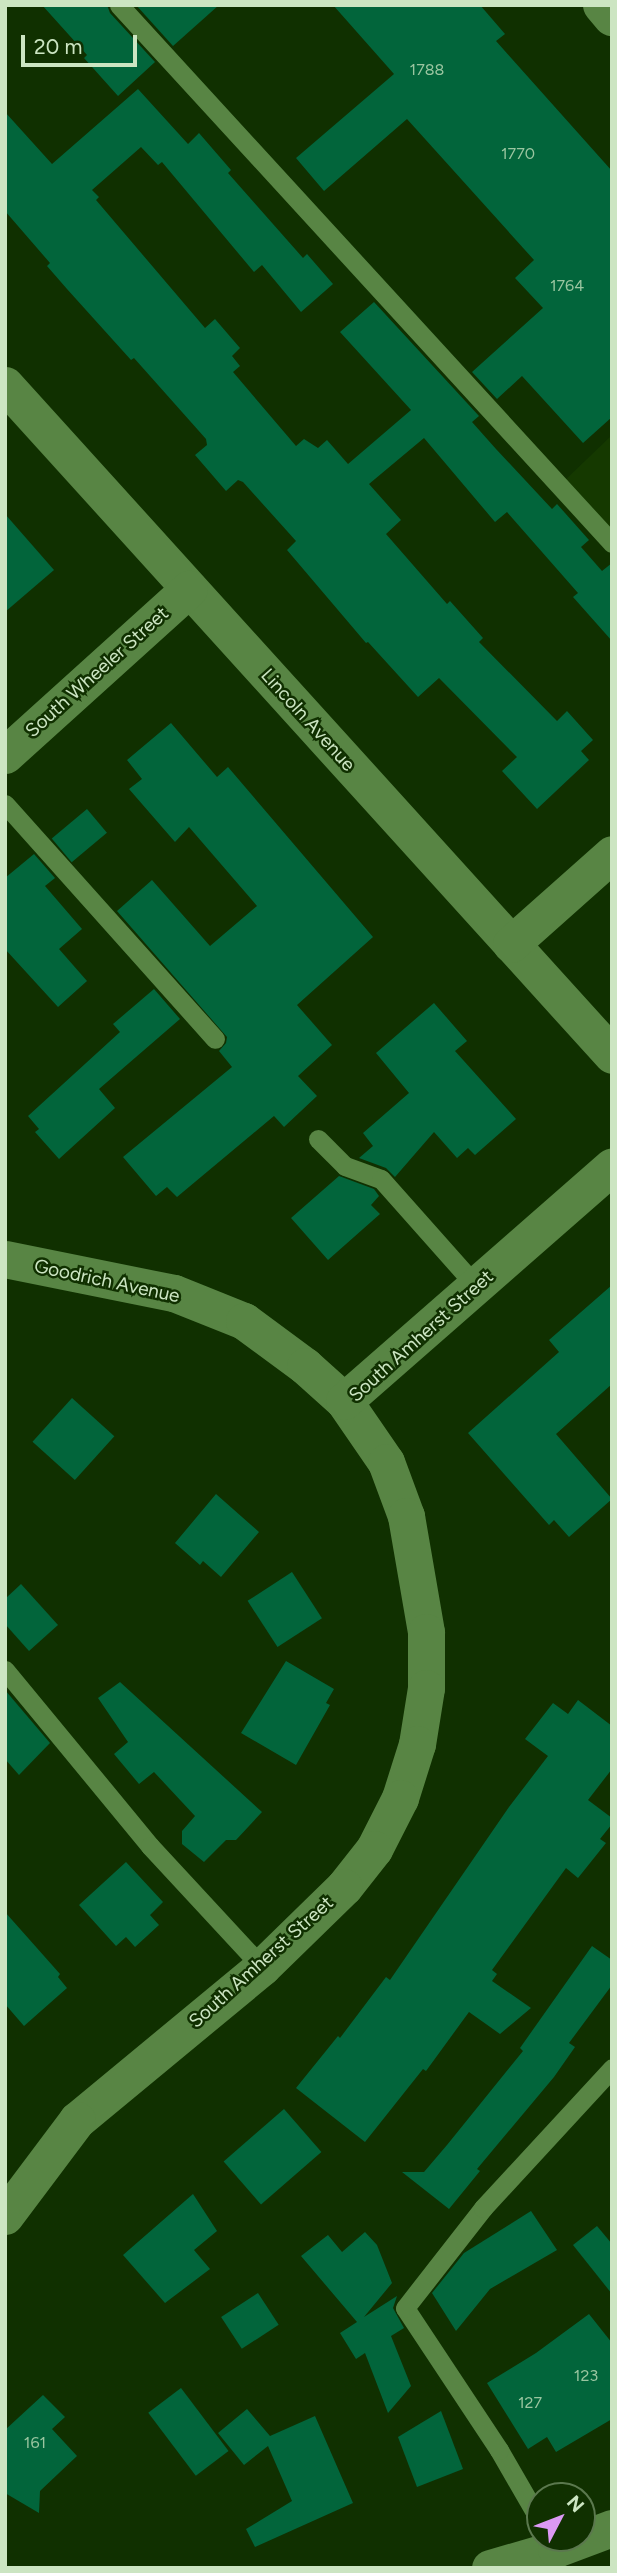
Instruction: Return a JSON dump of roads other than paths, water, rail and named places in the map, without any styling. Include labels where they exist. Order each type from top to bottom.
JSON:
[{"type":"main road","points":[[601,5],[612,17]]},
{"type":"street","name":"Lincoln Avenue","points":[[5,385],[612,1055]]},
{"type":"street","name":"South Wheeler Street","points":[[5,755],[189,589]]},
{"type":"street","points":[[511,944],[612,854]]},
{"type":"street","name":"South Amherst Street","points":[[5,2216],[77,2120],[262,1966],[344,1887],[374,1849],[400,1798],[414,1755],[426,1688],[426,1632],[406,1516],[386,1462],[344,1401],[612,1166]]},
{"type":"street","name":"Goodrich Avenue","points":[[5,1259],[174,1293],[244,1321],[305,1366],[344,1401]]},
{"type":"street","points":[[490,2568],[526,2548]]},
{"type":"lane","points":[[119,5],[612,543]]},
{"type":"lane","points":[[5,804],[215,1039]]},
{"type":"lane","points":[[318,1139],[345,1166],[381,1179],[476,1286]]},
{"type":"lane","points":[[5,1670],[150,1846],[262,1966]]},
{"type":"lane","points":[[526,2496],[499,2450],[446,2374],[405,2308],[484,2208],[612,2068]]}]
